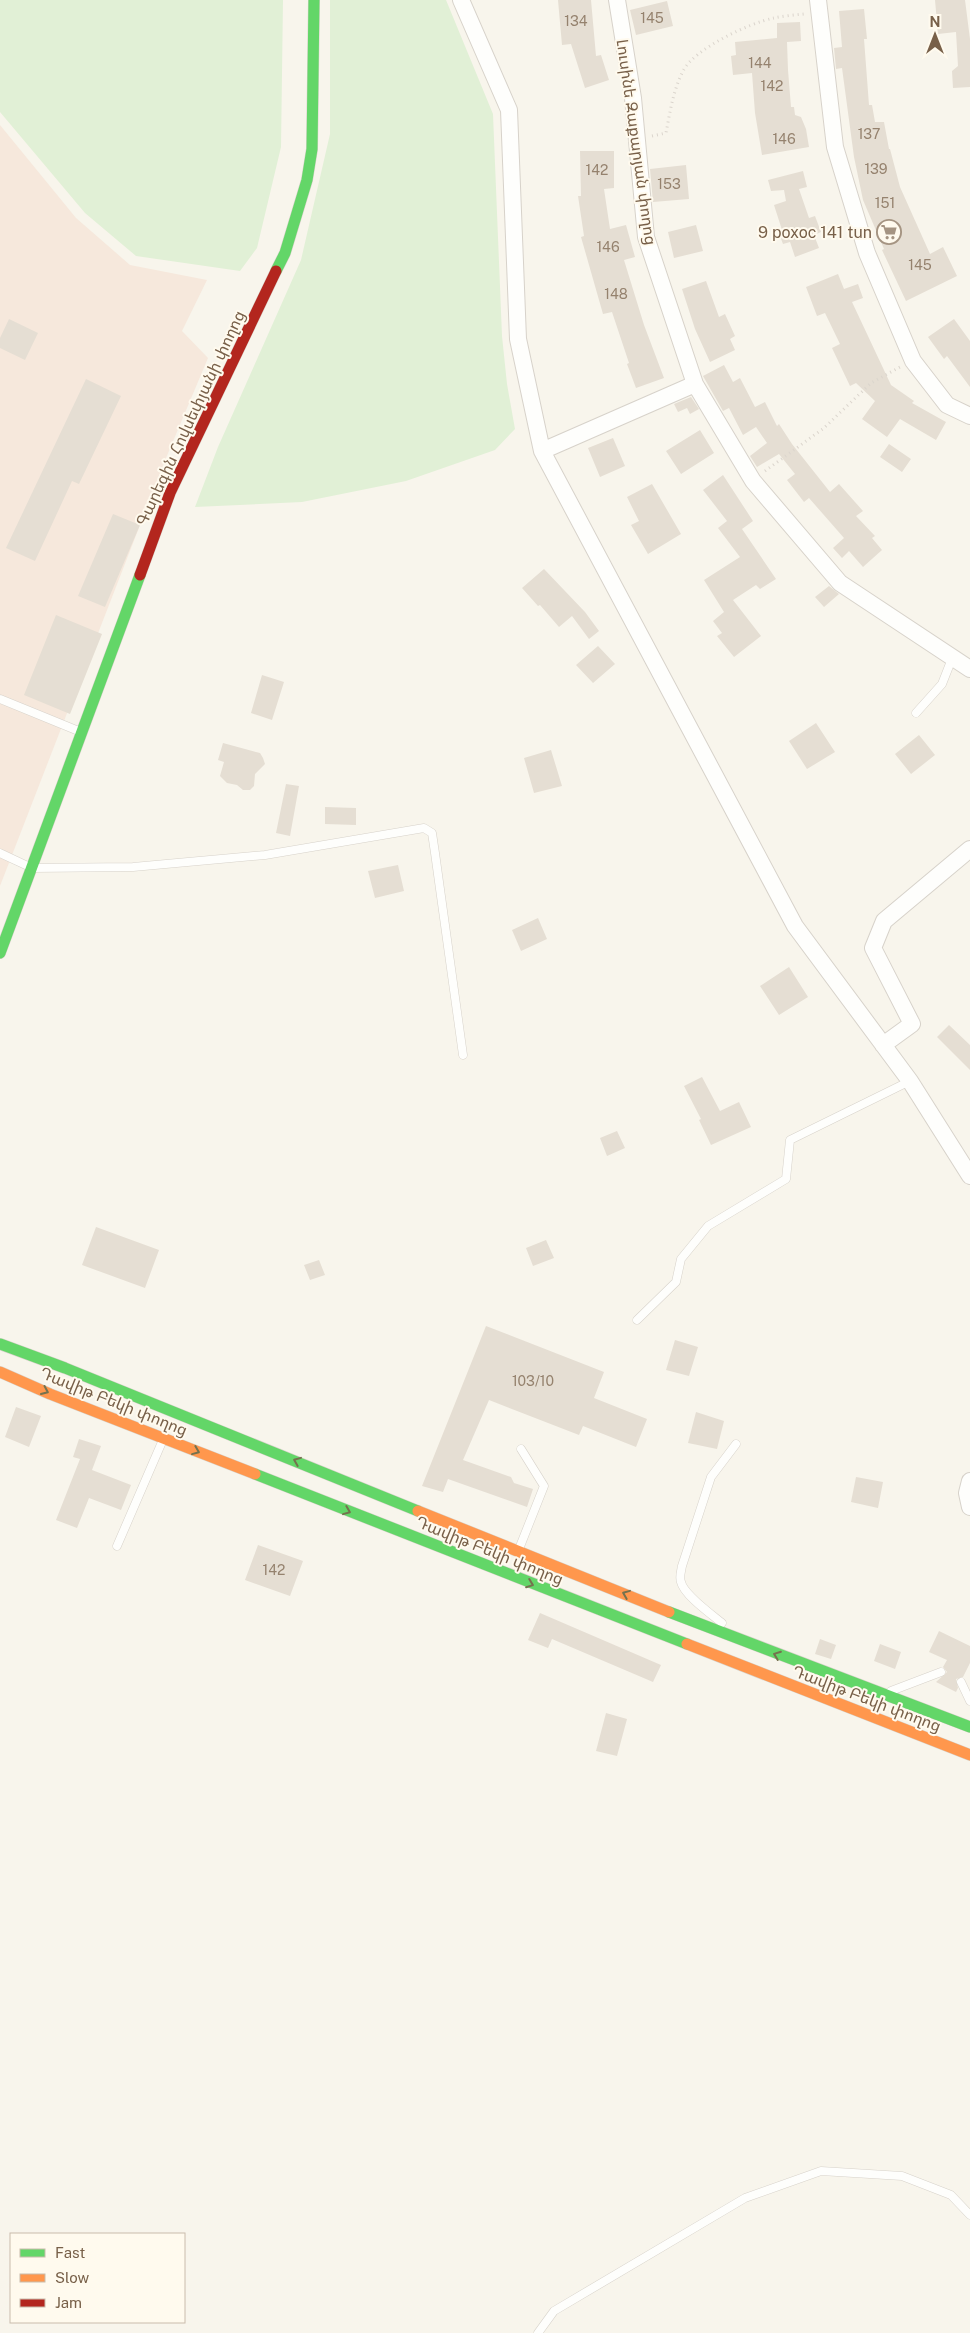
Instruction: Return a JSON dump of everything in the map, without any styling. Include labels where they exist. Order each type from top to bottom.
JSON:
[{"type":"main road","name":"Գարեգին Հովսեփյանի փողոց","points":[[0,953],[170,493],[272,281],[292,232],[312,149],[314,0]]},
{"type":"main road","name":"Դավիթ Բեկի փողոց","points":[[0,1344],[65,1368],[514,1563],[970,1755]]},
{"type":"main road","name":"Դավիթ Բեկի փողոց","points":[[0,1372],[50,1394],[164,1438],[514,1563],[744,1642],[970,1727]]},
{"type":"street","points":[[461,0],[510,110],[518,339],[542,451],[795,926],[910,1081],[970,1176]]},
{"type":"street","name":"Լուսինե Զաքարյան փողոց","points":[[617,0],[633,98],[646,237],[695,384],[753,481],[840,582],[970,669]]},
{"type":"street","points":[[819,6],[835,147],[867,253],[913,361],[947,405],[970,416]]},
{"type":"street","points":[[542,451],[695,384]]},
{"type":"street","points":[[883,1045],[912,1024],[873,948],[884,921],[970,848]]},
{"type":"street","points":[[970,1481],[967,1493],[970,1507]]},
{"type":"lane","points":[[916,712],[942,684],[953,656]]},
{"type":"lane","points":[[0,698],[83,732]]},
{"type":"lane","points":[[0,853],[32,868],[133,866],[265,855],[424,828],[432,833],[436,853],[463,1055]]},
{"type":"lane","points":[[637,1320],[676,1282],[681,1259],[708,1226],[786,1179],[790,1140],[910,1081]]},
{"type":"lane","points":[[117,1546],[164,1438]]},
{"type":"lane","points":[[736,1444],[711,1477],[682,1566],[680,1580],[682,1587],[690,1595],[744,1642]]},
{"type":"lane","points":[[514,1563],[544,1486],[521,1449]]},
{"type":"lane","points":[[882,1695],[941,1672]]},
{"type":"lane","points":[[961,1682],[970,1701]]},
{"type":"lane","points":[[538,2333],[554,2310],[745,2198],[821,2171],[902,2176],[951,2195],[970,2215]]},
{"type":"path","points":[[637,138],[666,133],[673,94],[684,69],[700,51],[772,18],[819,6]]},
{"type":"path","points":[[753,481],[824,428],[871,383],[913,361]]},
{"type":"shaded area","points":[[0,125],[76,218],[130,265],[207,280],[182,331],[208,358],[166,458],[0,886]]},
{"type":"green space","points":[[0,0],[283,0],[281,147],[257,248],[240,271],[136,256],[85,213],[0,112]]},
{"type":"green space","points":[[330,0],[446,0],[493,114],[502,336],[507,384],[515,429],[495,450],[406,481],[302,502],[195,507],[218,447],[301,260],[330,134]]},
{"type":"building","points":[[558,0],[591,0],[596,56],[601,55],[609,80],[585,88],[571,44],[562,45]]},
{"type":"building","points":[[935,0],[965,0],[970,39],[970,87],[953,88],[952,71],[958,66],[956,32],[938,34]]},
{"type":"building","points":[[667,1],[673,26],[636,35],[630,10]]},
{"type":"building","points":[[864,9],[867,39],[864,39],[869,105],[872,105],[875,122],[884,122],[889,149],[900,187],[930,254],[943,247],[957,276],[906,301],[882,250],[884,249],[863,200],[854,157],[842,68],[836,69],[834,48],[842,47],[839,11]]},
{"type":"building","points":[[800,22],[801,41],[787,42],[788,70],[791,107],[794,107],[795,115],[801,117],[806,129],[809,147],[762,155],[755,113],[752,73],[733,75],[731,56],[736,55],[735,42],[777,38],[777,23]]},
{"type":"building","points":[[580,151],[614,151],[614,188],[604,189],[610,229],[626,225],[635,257],[624,260],[644,325],[664,378],[636,388],[612,312],[603,314],[581,237],[584,236],[578,196],[581,196]]},
{"type":"building","points":[[686,165],[689,199],[653,202],[650,169]]},
{"type":"building","points":[[803,171],[807,187],[799,189],[809,218],[815,216],[821,232],[814,235],[819,248],[795,257],[790,242],[783,244],[778,231],[782,230],[774,205],[786,201],[784,190],[771,191],[768,180]]},
{"type":"building","points":[[696,225],[703,251],[674,258],[668,232]]},
{"type":"building","points":[[838,274],[844,289],[858,284],[863,298],[852,302],[891,385],[914,401],[912,403],[946,422],[936,440],[900,419],[887,437],[862,419],[875,401],[856,383],[850,386],[832,348],[840,344],[825,313],[817,316],[806,287]]},
{"type":"building","points":[[706,281],[719,317],[725,314],[735,336],[730,339],[735,350],[710,362],[695,329],[682,289]]},
{"type":"building","points":[[9,319],[38,333],[25,360],[0,348],[0,338]]},
{"type":"building","points":[[954,319],[970,341],[970,387],[947,356],[944,359],[928,337]]},
{"type":"building","points":[[724,365],[733,382],[740,378],[755,407],[765,402],[777,426],[779,424],[792,444],[830,492],[839,484],[863,511],[856,516],[875,536],[872,538],[882,550],[863,567],[849,551],[842,558],[833,548],[844,538],[809,498],[804,502],[787,480],[795,474],[779,454],[757,467],[750,456],[767,443],[756,427],[743,435],[729,408],[723,411],[703,376]]},
{"type":"building","points":[[86,379],[121,396],[79,484],[72,481],[35,561],[6,548]]},
{"type":"building","points":[[691,397],[699,409],[690,414],[687,408],[678,412],[674,404]]},
{"type":"building","points":[[700,430],[714,453],[681,474],[666,451]]},
{"type":"building","points":[[613,438],[625,466],[600,477],[588,448]]},
{"type":"building","points":[[889,444],[911,459],[902,472],[880,457]]},
{"type":"building","points":[[723,475],[753,521],[742,529],[776,579],[760,589],[756,585],[733,600],[761,636],[734,657],[717,636],[722,633],[713,621],[724,612],[704,580],[740,557],[718,528],[727,521],[703,490]]},
{"type":"building","points":[[652,484],[681,534],[648,554],[631,525],[639,521],[627,497]]},
{"type":"building","points":[[113,514],[140,525],[105,607],[78,596]]},
{"type":"building","points":[[544,569],[585,612],[599,631],[589,639],[572,616],[559,627],[522,588]]},
{"type":"building","points":[[829,586],[839,594],[824,607],[815,597]]},
{"type":"building","points":[[56,615],[102,634],[70,714],[24,695]]},
{"type":"building","points":[[598,646],[615,664],[593,683],[576,665]]},
{"type":"building","points":[[262,675],[284,682],[272,720],[251,713]]},
{"type":"building","points":[[816,723],[835,752],[807,769],[789,741]]},
{"type":"building","points":[[919,735],[935,755],[911,774],[895,754]]},
{"type":"building","points":[[223,743],[260,753],[263,758],[265,764],[255,774],[254,786],[250,790],[243,790],[237,785],[227,783],[220,776],[224,762],[218,760]]},
{"type":"building","points":[[551,750],[562,786],[534,793],[524,758]]},
{"type":"building","points":[[286,784],[299,786],[290,836],[276,833]]},
{"type":"building","points":[[325,807],[356,808],[356,825],[325,824]]},
{"type":"building","points":[[398,865],[404,891],[375,898],[368,871]]},
{"type":"building","points":[[538,918],[547,939],[521,951],[512,930]]},
{"type":"building","points":[[789,967],[808,997],[779,1015],[760,986]]},
{"type":"building","points":[[949,1025],[970,1045],[970,1070],[937,1037]]},
{"type":"building","points":[[702,1077],[720,1111],[739,1102],[751,1127],[711,1145],[699,1120],[701,1119],[684,1086]]},
{"type":"building","points":[[617,1131],[625,1148],[607,1156],[600,1138]]},
{"type":"building","points":[[96,1227],[159,1250],[145,1288],[82,1265]]},
{"type":"building","points":[[546,1240],[554,1258],[533,1266],[526,1248]]},
{"type":"building","points":[[319,1260],[325,1275],[310,1280],[304,1265]]},
{"type":"building","points":[[486,1326],[604,1372],[594,1398],[647,1419],[636,1447],[583,1426],[579,1435],[489,1400],[463,1460],[511,1477],[514,1483],[533,1489],[527,1507],[448,1479],[443,1492],[422,1486]]},
{"type":"building","points":[[675,1340],[698,1347],[689,1376],[666,1370]]},
{"type":"building","points":[[16,1407],[41,1416],[29,1447],[5,1437]]},
{"type":"building","points":[[696,1412],[724,1421],[717,1449],[688,1443]]},
{"type":"building","points":[[79,1439],[101,1446],[92,1470],[131,1485],[121,1510],[89,1498],[77,1528],[56,1520],[80,1459],[73,1457]]},
{"type":"building","points":[[856,1477],[883,1482],[878,1508],[851,1502]]},
{"type":"building","points":[[258,1545],[303,1561],[290,1596],[245,1580]]},
{"type":"building","points":[[540,1613],[661,1665],[653,1682],[552,1639],[548,1648],[528,1640]]},
{"type":"building","points":[[939,1631],[970,1646],[970,1663],[963,1677],[956,1679],[958,1688],[956,1692],[936,1682],[947,1672],[943,1667],[947,1660],[929,1652]]},
{"type":"building","points":[[820,1639],[836,1645],[831,1659],[815,1654]]},
{"type":"building","points":[[880,1644],[901,1652],[895,1669],[874,1661]]},
{"type":"building","points":[[606,1713],[627,1719],[617,1756],[596,1751]]},
{"type":"traffic: fast","points":[[276,271],[285,253],[307,180],[312,149],[314,0]]},
{"type":"traffic: fast","points":[[0,953],[140,575]]},
{"type":"traffic: fast","points":[[0,1344],[65,1368],[418,1511]]},
{"type":"traffic: fast","points":[[255,1474],[687,1644]]},
{"type":"traffic: fast","points":[[669,1612],[970,1727]]},
{"type":"traffic: slow","points":[[0,1372],[50,1394],[255,1474]]},
{"type":"traffic: slow","points":[[418,1511],[669,1612]]},
{"type":"traffic: slow","points":[[687,1644],[970,1755]]},
{"type":"traffic: jam","points":[[140,575],[170,493],[276,271]]},
{"type":"place","name":"9 poxoc 141 tun","points":[[889,232]]}]
